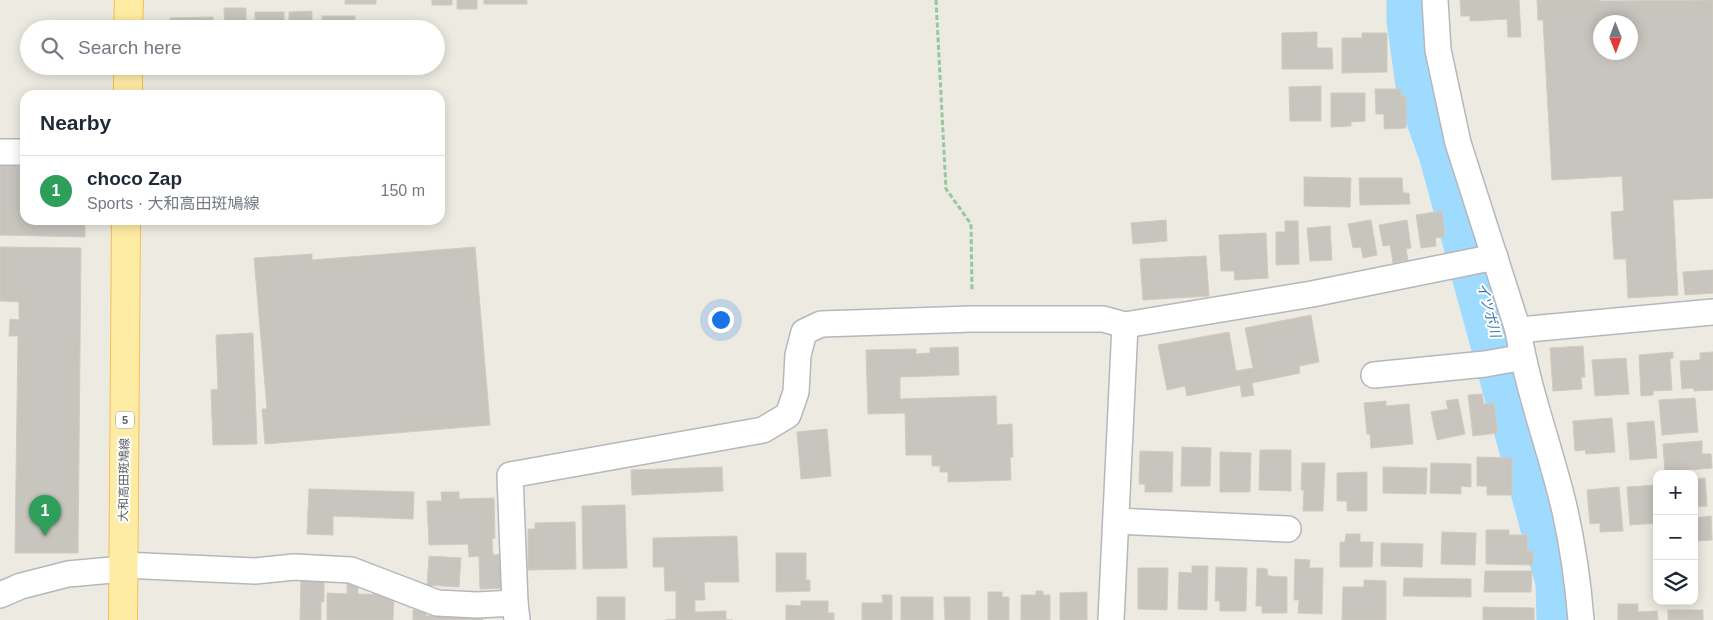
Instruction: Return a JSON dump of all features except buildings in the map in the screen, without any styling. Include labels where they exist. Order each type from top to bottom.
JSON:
[{"type":"main road","points":[[128,20],[129,0]]},
{"type":"main road","points":[[128,75],[128,90]]},
{"type":"main road","name":"大和高田斑鳩線","points":[[123,620],[126,225]]},
{"type":"street","points":[[1436,0],[1438,50],[1482,260],[1518,330],[1518,359],[1565,510],[1578,577],[1581,620]]},
{"type":"street","points":[[0,152],[20,152]]},
{"type":"street","points":[[0,595],[21,586],[68,574],[123,567],[255,571],[294,567],[351,570],[437,603],[477,605],[516,612],[510,475],[763,430],[788,415],[796,392],[798,355],[804,332],[821,324],[972,319],[1103,319],[1125,325],[1312,294],[1482,260]]},
{"type":"street","points":[[1518,330],[1713,312]]},
{"type":"street","points":[[1111,620],[1125,325]]},
{"type":"street","points":[[1374,376],[1518,359]]},
{"type":"street","points":[[1116,521],[1288,529]]},
{"type":"path","points":[[936,0],[946,189],[971,224],[972,319]]},
{"type":"waterway","name":"イツボ川","points":[[1414,0],[1414,20],[1424,91],[1446,153],[1563,582],[1564,620]]},
{"type":"place","name":"choco Zap","points":[[45,536]]}]
